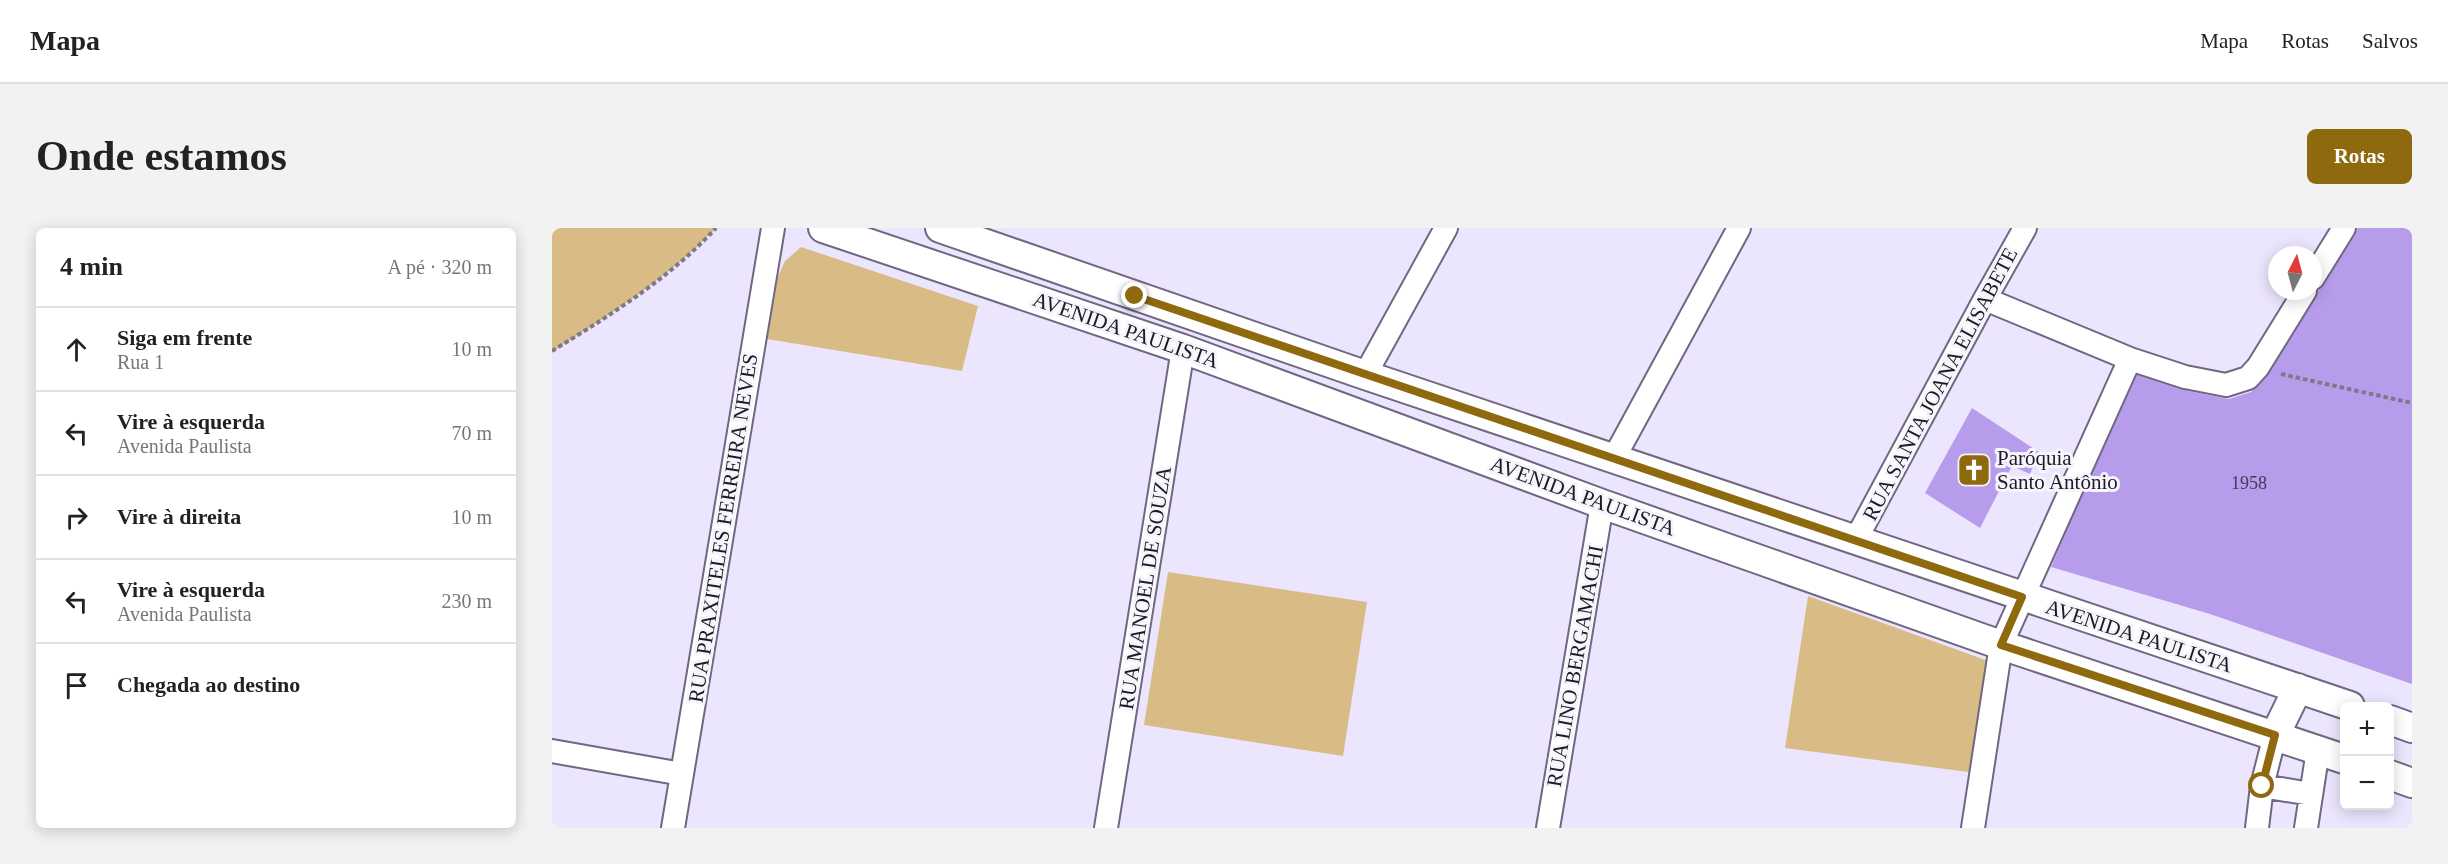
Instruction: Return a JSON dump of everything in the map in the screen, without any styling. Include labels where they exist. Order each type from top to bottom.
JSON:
[{"type":"street","name":"RUA PRAXITELES FERREIRA NEVES","points":[[674,828],[773,228]]},
{"type":"street","name":"AVENIDA PAULISTA","points":[[823,228],[1183,349],[1602,504],[2001,645],[2340,758]]},
{"type":"street","name":"AVENIDA PAULISTA","points":[[940,228],[1365,375],[2340,703]]},
{"type":"street","points":[[1365,375],[1446,228]]},
{"type":"street","points":[[1614,458],[1739,228]]},
{"type":"street","name":"RUA SANTA JOANA ELISABETE","points":[[1855,541],[2025,228]]},
{"type":"street","points":[[2322,263],[2344,228]]},
{"type":"street","points":[[1985,299],[2130,359],[2185,377],[2226,385],[2248,378],[2258,367],[2299,300]]},
{"type":"street","name":"RUA MANOEL DE SOUZA","points":[[1106,828],[1183,349]]},
{"type":"street","points":[[1973,828],[2001,645],[2130,359]]},
{"type":"street","name":"RUA LINO BERGAMACHI","points":[[1548,828],[1602,504]]},
{"type":"street","points":[[2257,828],[2262,786],[2275,735],[2298,688]]},
{"type":"street","points":[[2394,721],[2412,728]]},
{"type":"street","points":[[2306,828],[2318,750]]},
{"type":"street","points":[[552,752],[682,774]]},
{"type":"street","points":[[2394,776],[2412,783]]},
{"type":"street","points":[[2262,786],[2311,794]]},
{"type":"path","points":[[552,351],[629,302],[703,243],[716,228]]},
{"type":"path","points":[[2258,367],[2302,380],[2412,403]]},
{"type":"shaded area","points":[[552,228],[716,228],[679,263],[617,310],[552,352]]},
{"type":"shaded area","points":[[801,247],[978,306],[962,371],[767,339],[774,286],[785,261]]},
{"type":"shaded area","points":[[1168,572],[1367,602],[1343,756],[1144,725]]},
{"type":"shaded area","points":[[1808,596],[1991,662],[1976,773],[1785,748]]},
{"type":"building","points":[[2358,228],[2412,228],[2412,684],[2210,614],[2051,567],[2133,373],[2188,391],[2229,399],[2251,392],[2261,381],[2312,300],[2322,300],[2322,285]]},
{"type":"building","name":"Paróquia Santo Antônio","points":[[1972,408],[2039,452],[2030,474],[2012,466],[1980,528],[1925,493]]},
{"type":"place","name":"Paróquia Santo Antônio","points":[[1974,470]]},
{"type":"route","points":[[1135,296],[2022,597],[2001,645],[2275,735],[2262,786]]}]
